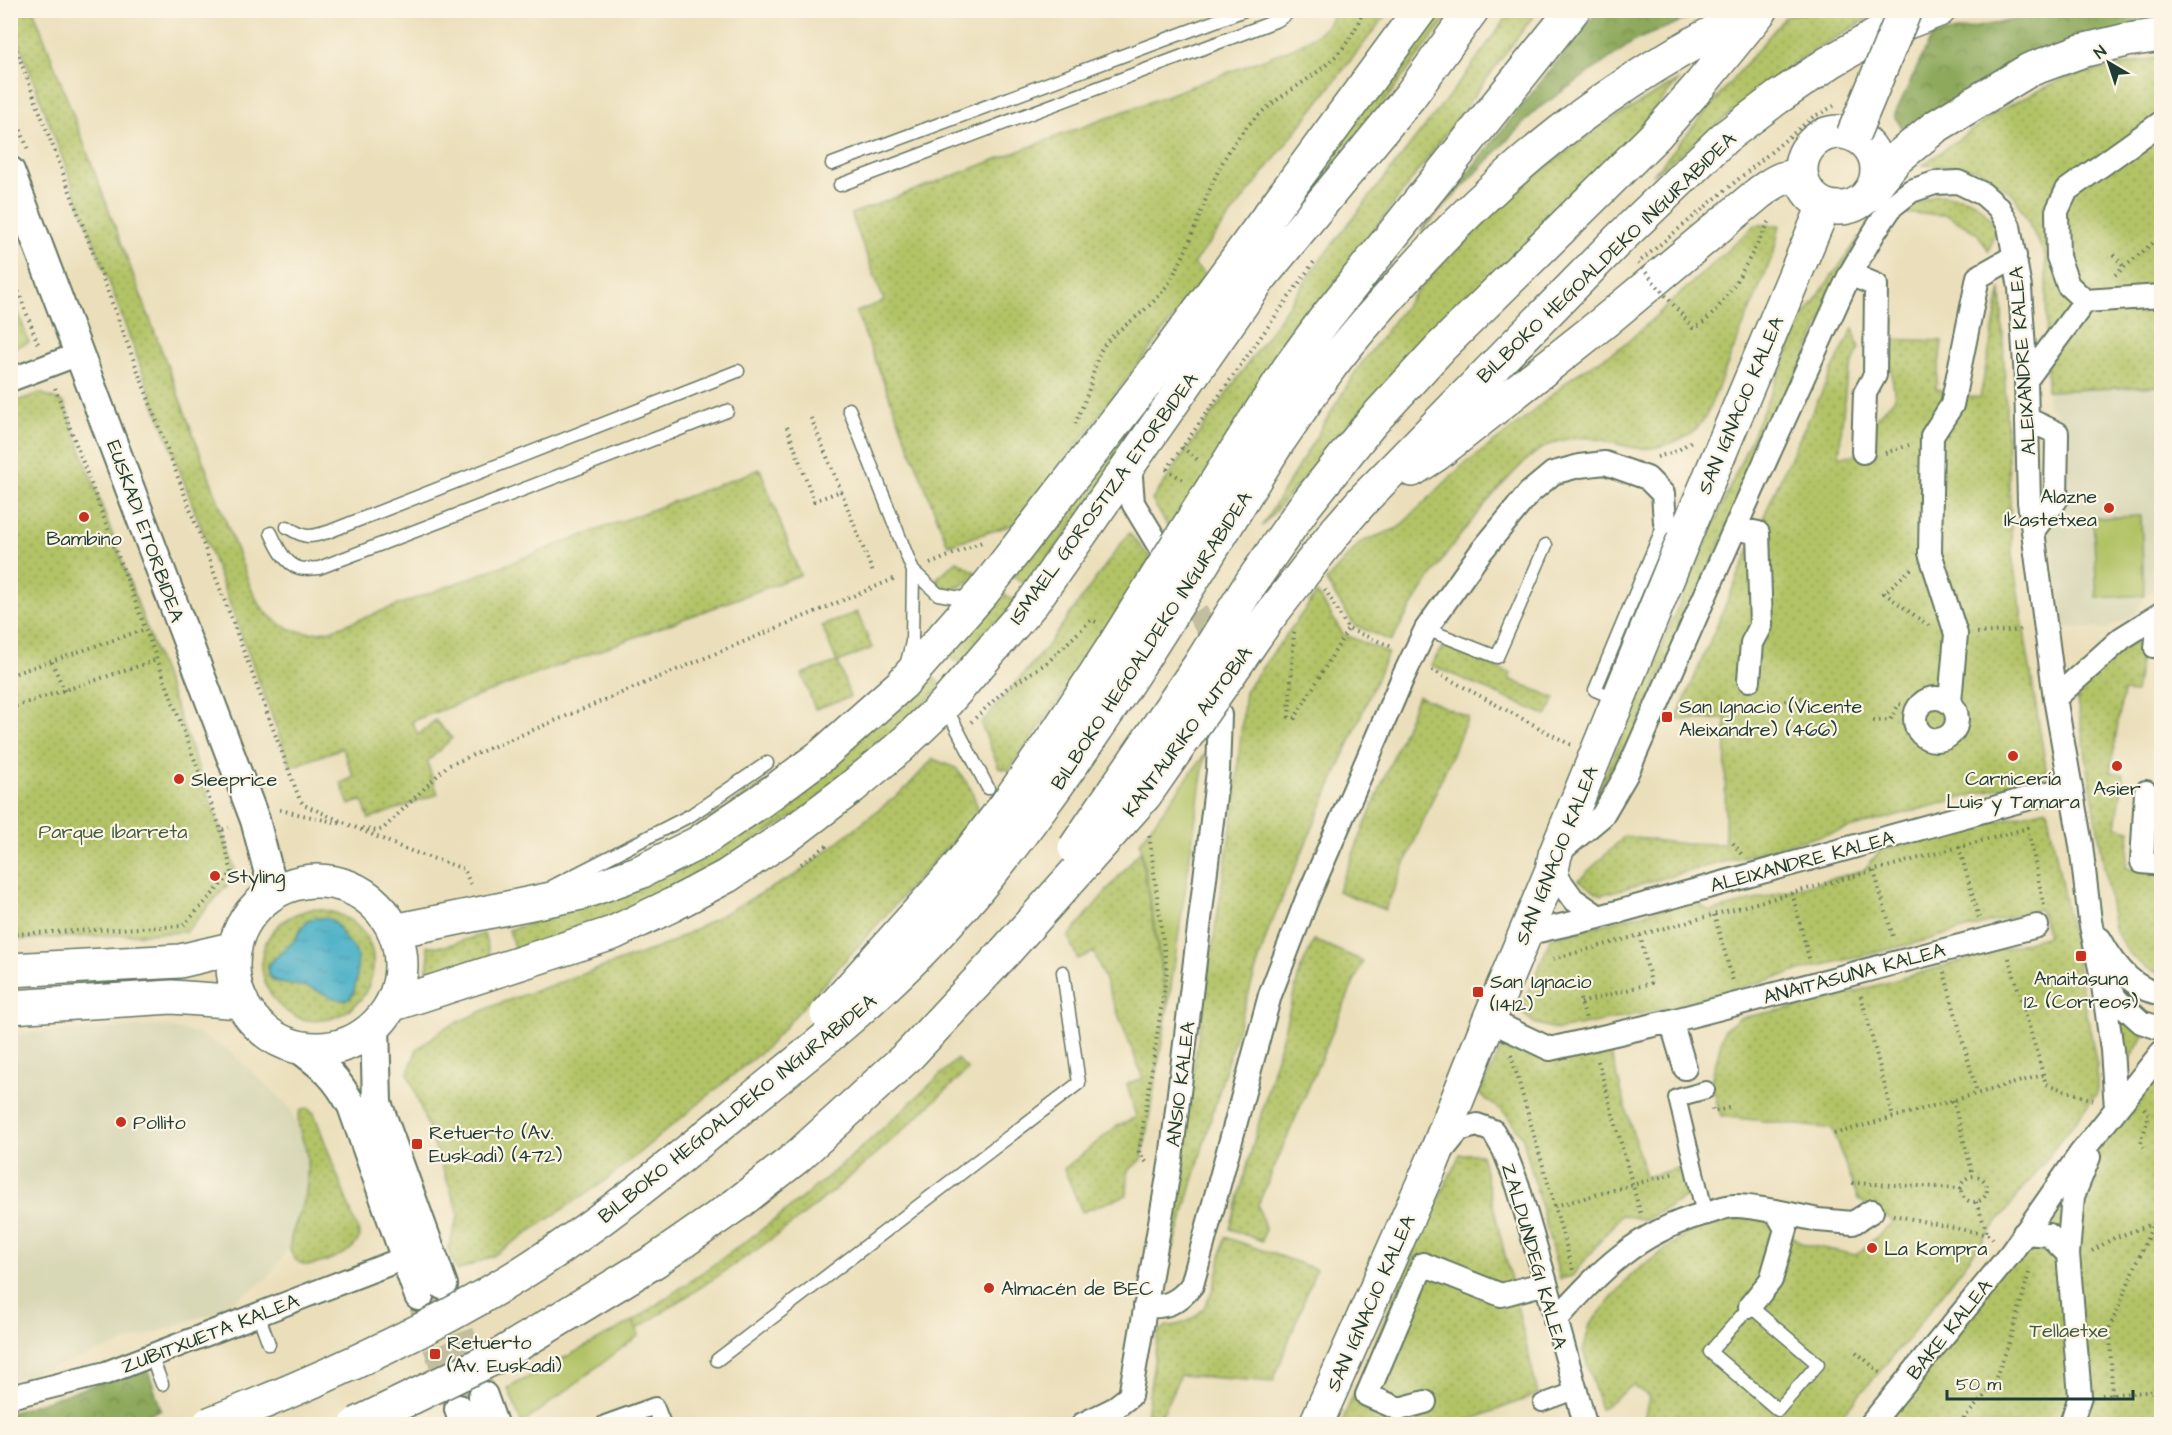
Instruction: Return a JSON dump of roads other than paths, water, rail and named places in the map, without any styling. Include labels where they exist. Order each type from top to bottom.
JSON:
[{"type":"main road","name":"ISMAEL GOROSTIZA ETORBIDEA","points":[[394,931],[482,902],[581,893],[640,872],[698,843],[762,801],[821,756],[902,684],[983,592],[1145,384],[1420,10]]},
{"type":"main road","name":"ISMAEL GOROSTIZA ETORBIDEA","points":[[383,1015],[613,933],[727,876],[793,832],[900,747],[944,705],[1033,602],[1260,279],[1410,96],[1472,10]]},
{"type":"main road","points":[[1518,78],[1563,10]]},
{"type":"main road","points":[[1264,435],[1289,368],[1324,319],[1573,10]]},
{"type":"main road","points":[[357,1425],[502,1354],[655,1261],[737,1204],[797,1157],[901,1062],[1005,952],[1304,507],[1371,423],[1441,347],[1655,136],[1700,86],[1760,10]]},
{"type":"main road","name":"BILBOKO HEGOALDEKO INGURABIDEA","points":[[209,1425],[372,1354],[515,1277],[626,1200],[824,1041],[876,995],[953,918],[1015,842],[1074,763],[1122,691],[1264,435],[1326,372],[1419,262],[1473,206],[1522,161],[1582,113],[1621,86],[1689,46],[1760,10]]},
{"type":"main road","points":[[1853,135],[1905,10]]},
{"type":"main road","name":"BILBOKO HEGOALDEKO INGURABIDEA","points":[[1337,530],[1364,499],[1617,241],[1724,138],[1830,62],[1884,31],[1939,10]]},
{"type":"main road","points":[[1869,193],[1876,175],[1875,156],[1868,144],[1845,132],[1832,132],[1819,137],[1809,145],[1801,163],[1802,181],[1807,192],[1824,206],[1850,207],[1869,193],[1896,159],[1935,127],[2029,70],[2081,51],[2127,40],[2162,35]]},
{"type":"main road","points":[[1364,499],[1437,454],[1604,322],[1759,193],[1787,177],[1794,176],[1802,181]]},
{"type":"main road","name":"SAN IGNACIO KALEA","points":[[1316,1425],[1496,1024],[1525,934],[1618,699],[1676,526],[1792,283],[1824,206]]},
{"type":"main road","name":"KANTAURIKO AUTOBIA","points":[[1005,952],[1145,795],[1269,617],[1337,530]]},
{"type":"main road","points":[[320,881],[343,885],[359,892],[374,903],[394,931],[401,968],[398,987],[383,1015],[356,1040],[340,1046],[312,1049],[297,1047],[283,1042],[259,1026],[242,1002],[234,976],[235,948],[240,932],[249,916],[274,893],[308,882],[320,881]]},
{"type":"main road","points":[[10,969],[180,961],[235,948]]},
{"type":"main road","points":[[10,1007],[172,997],[242,1002]]},
{"type":"street","points":[[2162,122],[2067,190],[2057,211],[2058,258],[2068,285],[2085,301],[2162,296]]},
{"type":"street","name":"EUSKADI ETORBIDEA","points":[[10,171],[255,820],[274,893]]},
{"type":"street","name":"ALEIXANDRE KALEA","points":[[1554,862],[1602,816],[1626,775],[1851,274],[1875,231],[1892,206],[1911,191],[1935,183],[1958,182],[1983,194],[1999,208],[2009,226],[2015,256],[2020,288],[2033,531],[2055,698],[2081,845],[2090,921],[2102,978],[2112,1050],[2116,1108]]},
{"type":"street","name":"ALEIXANDRE KALEA","points":[[1950,702],[1956,634],[1930,553],[1932,436],[1952,405],[1978,277],[2015,256]]},
{"type":"street","points":[[1851,274],[1876,285],[1875,375],[1865,393],[1863,452]]},
{"type":"street","points":[[2026,380],[2085,301]]},
{"type":"street","points":[[10,380],[79,354]]},
{"type":"street","name":"SAN IGNACIO KALEA","points":[[1145,1306],[1159,1307],[1174,1303],[1184,1296],[1192,1285],[1270,995],[1307,899],[1426,629],[1480,553],[1529,493],[1553,473],[1579,466],[1605,463],[1647,478],[1663,494],[1676,526]]},
{"type":"street","points":[[1130,464],[1133,502],[1162,551]]},
{"type":"street","points":[[1735,528],[1758,533],[1761,626],[1752,643],[1749,680]]},
{"type":"street","points":[[2055,698],[2122,638],[2159,614]]},
{"type":"street","points":[[2153,649],[2159,614]]},
{"type":"street","points":[[1936,697],[1950,702],[1955,707],[1958,722],[1951,735],[1944,739],[1929,739],[1918,730],[1915,715],[1918,708],[1922,702],[1936,697]]},
{"type":"street","name":"ANSIO KALEA","points":[[1125,1425],[1171,1159],[1218,771],[1220,715]]},
{"type":"street","name":"ALEIXANDRE KALEA","points":[[1525,934],[1599,917],[2070,787]]},
{"type":"street","points":[[2146,792],[2142,862],[2162,864]]},
{"type":"street","points":[[1554,862],[1573,899],[1599,917]]},
{"type":"street","name":"ALEIXANDRE KALEA","points":[[2090,921],[2110,958],[2132,981],[2159,997]]},
{"type":"street","name":"ANAITASUNA KALEA","points":[[1496,1024],[1550,1049],[1739,1004],[2037,926]]},
{"type":"street","name":"ALEIXANDRE KALEA","points":[[2102,978],[2117,1000],[2141,1022],[2162,1029]]},
{"type":"street","points":[[297,1047],[327,1069],[352,1106],[406,1257],[431,1290],[377,1103],[383,1015]]},
{"type":"street","points":[[1671,1021],[1685,1068],[1699,1092],[1677,1098],[1705,1214]]},
{"type":"street","name":"BAKE KALEA","points":[[1871,1425],[2011,1253],[2100,1129],[2162,1052]]},
{"type":"street","name":"ZALDUNDEGI KALEA","points":[[1432,1163],[1459,1131],[1476,1125],[1493,1131],[1504,1150],[1518,1186],[1585,1425]]},
{"type":"street","name":"BAKE KALEA","points":[[2071,1425],[2080,1396],[2078,1253],[2073,1196],[2100,1129]]},
{"type":"street","points":[[1556,1321],[1620,1255],[1647,1236],[1676,1222],[1734,1206],[1776,1211],[1818,1220],[1853,1223],[1872,1211]]},
{"type":"street","points":[[1750,1306],[1771,1280],[1786,1229],[1776,1211]]},
{"type":"street","points":[[2024,1233],[2049,1235],[2078,1253]]},
{"type":"street","name":"ZUBITXUETA KALEA","points":[[10,1397],[106,1373],[406,1257]]},
{"type":"street","points":[[1425,1401],[1399,1409],[1367,1395],[1423,1264],[1501,1295],[1546,1283]]},
{"type":"street","points":[[1542,1403],[1574,1391]]},
{"type":"street","points":[[1083,1425],[1112,1410],[1130,1396]]},
{"type":"street","points":[[605,1425],[655,1406],[662,1425]]},
{"type":"street","points":[[469,1410],[493,1425]]},
{"type":"lane","points":[[832,164],[1245,10]]},
{"type":"lane","points":[[840,185],[1278,20],[1292,10]]},
{"type":"lane","points":[[287,527],[300,536],[310,538],[328,532],[738,371]]},
{"type":"lane","points":[[849,410],[913,571],[912,642],[902,684]]},
{"type":"lane","points":[[271,533],[280,552],[289,562],[299,568],[319,568],[727,411]]},
{"type":"lane","points":[[1426,629],[1497,657],[1546,545]]},
{"type":"lane","points":[[913,571],[939,594],[961,598],[983,592]]},
{"type":"lane","points":[[944,705],[988,788]]},
{"type":"lane","points":[[482,902],[550,888],[691,815],[767,763]]},
{"type":"lane","points":[[717,1360],[1078,1083],[1063,972]]},
{"type":"lane","points":[[1750,1306],[1818,1364],[1778,1410],[1710,1352],[1750,1306]]},
{"type":"lane","points":[[258,1314],[268,1344]]},
{"type":"lane","points":[[152,1356],[162,1384]]},
{"type":"water","points":[[315,918],[333,921],[357,955],[355,986],[353,993],[345,1000],[335,999],[311,988],[280,983],[268,974],[268,966],[271,962],[294,941],[307,921]]},
{"type":"tunnel","points":[[1180,582],[1210,635],[1217,654]]},
{"type":"tunnel","points":[[446,1293],[480,1388]]},
{"type":"tunnel","points":[[423,1306],[456,1401]]},
{"type":"place","name":"Alazne Ikastetxea","points":[[2109,508]]},
{"type":"place","name":"Bambino","points":[[84,517]]},
{"type":"place","name":"San Ignacio (Vicente Aleixandre) (466)","points":[[1667,717]]},
{"type":"place","name":"Carnicería Luis y Tamara","points":[[2013,756]]},
{"type":"place","name":"Asier","points":[[2117,766]]},
{"type":"place","name":"Sleeprice","points":[[179,779]]},
{"type":"place","name":"Styling","points":[[215,876]]},
{"type":"place","name":"Anaitasuna 12 (Correos)","points":[[2081,956]]},
{"type":"place","name":"San Ignacio (1412)","points":[[1478,992]]},
{"type":"place","name":"Pollito","points":[[121,1122]]},
{"type":"place","name":"Retuerto (Av. Euskadi) (472)","points":[[417,1144]]},
{"type":"place","name":"La Kompra","points":[[1872,1248]]},
{"type":"place","name":"Almacén de BEC","points":[[989,1288]]},
{"type":"place","name":"Retuerto (Av. Euskadi)","points":[[435,1354]]},
{"type":"park label","name":"Parque Ibarreta","points":[[113,831]]},
{"type":"park label","name":"Tellaetxe","points":[[2069,1330]]}]
